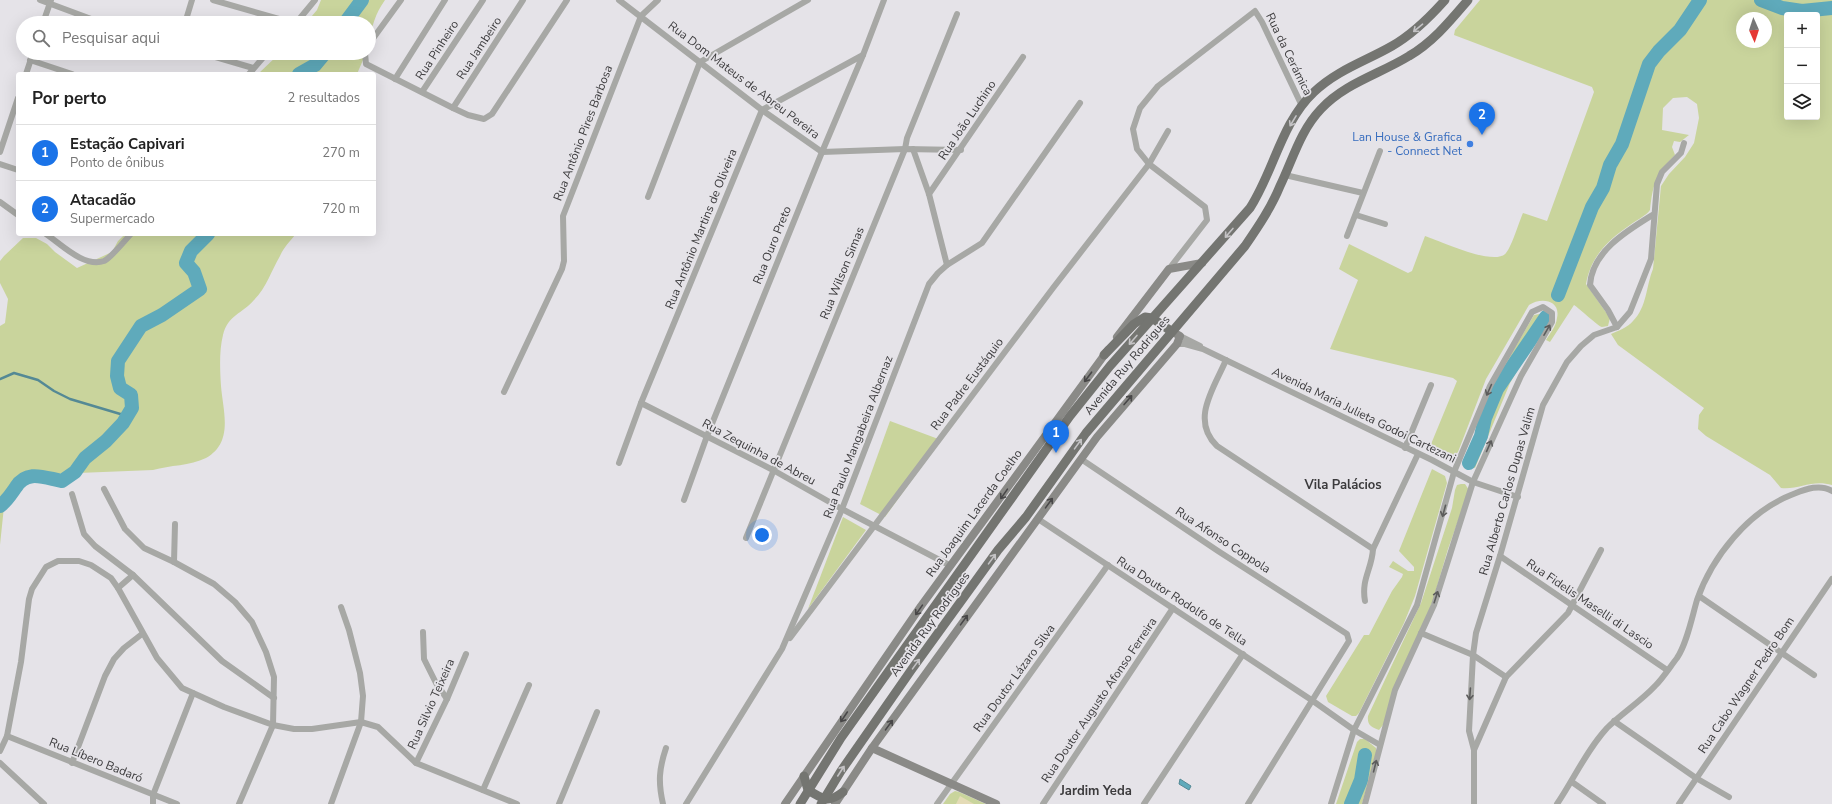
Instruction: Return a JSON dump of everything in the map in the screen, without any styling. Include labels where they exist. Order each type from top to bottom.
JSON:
[{"type":"main road","name":"Avenida Ruy Rodrigues","points":[[800,804],[841,738],[1094,384],[1202,263],[1258,196],[1287,130],[1302,106],[1313,93],[1338,73],[1391,46],[1409,35],[1425,22],[1444,0]]},
{"type":"main road","name":"Avenida Ruy Rodrigues","points":[[822,802],[867,732],[998,550],[1026,517],[1102,412],[1245,246],[1268,212],[1300,139],[1321,109],[1340,92],[1417,51],[1443,29],[1468,0]]},
{"type":"main road","points":[[1104,355],[1134,324],[1145,317],[1152,318],[1172,331]]},
{"type":"main road","points":[[804,776],[808,790],[822,802],[832,800],[843,792]]},
{"type":"street","points":[[40,0],[51,2],[85,16]]},
{"type":"street","points":[[188,16],[192,0]]},
{"type":"street","points":[[213,0],[269,16]]},
{"type":"street","points":[[300,16],[315,0]]},
{"type":"street","points":[[376,34],[401,0]]},
{"type":"street","points":[[395,79],[445,0]]},
{"type":"street","name":"Rua Pinheiro","points":[[422,92],[483,0]]},
{"type":"street","name":"Rua Jambeiro","points":[[453,108],[523,0]]},
{"type":"street","points":[[366,60],[366,64],[453,108],[468,115],[484,119],[492,114],[567,0]]},
{"type":"street","name":"Rua Dom Mateus de Abreu Pereira","points":[[619,0],[762,110],[822,152],[905,149],[961,150]]},
{"type":"street","name":"Rua Antônio Pires Barbosa","points":[[504,392],[562,269],[563,216],[641,16],[658,0]]},
{"type":"street","points":[[648,197],[700,62],[808,0]]},
{"type":"street","name":"Rua Ouro Preto","points":[[684,500],[707,436],[741,357],[822,152],[863,56],[884,0]]},
{"type":"street","points":[[46,16],[51,2]]},
{"type":"street","name":"Rua da Cerámica","points":[[1149,164],[1137,148],[1133,129],[1140,108],[1158,86],[1255,11],[1262,22],[1302,106]]},
{"type":"street","name":"Rua Wilson Simas","points":[[746,538],[905,149],[907,138],[956,14]]},
{"type":"street","points":[[762,110],[863,56]]},
{"type":"street","name":"Rua João Luchino","points":[[929,194],[961,150],[1023,57]]},
{"type":"street","points":[[27,72],[30,60],[66,72]]},
{"type":"street","points":[[226,60],[253,68]]},
{"type":"street","points":[[250,72],[261,60]]},
{"type":"street","name":"Rua Paulo Mangabeira Albernaz","points":[[686,804],[782,649],[842,509],[929,284],[947,265],[982,243],[1080,103]]},
{"type":"street","name":"Rua Antônio Martins de Oliveira","points":[[619,463],[641,403],[762,110]]},
{"type":"street","points":[[0,152],[15,116]]},
{"type":"street","name":"Rua Padre Eustáquio","points":[[782,649],[1053,288],[1149,164],[1168,131]]},
{"type":"street","name":"Rua Alberto Carlos Dupas Valim","points":[[1474,752],[1469,731],[1473,655],[1476,633],[1518,497],[1543,405],[1567,362],[1581,346],[1594,336],[1617,327],[1630,312],[1651,259],[1657,184],[1662,172],[1681,153],[1684,143]]},
{"type":"street","points":[[913,149],[929,194],[947,265]]},
{"type":"street","points":[[1347,236],[1380,151]]},
{"type":"street","points":[[0,164],[16,169]]},
{"type":"street","points":[[1149,164],[1205,207],[1207,214],[1207,220],[1169,269]]},
{"type":"street","points":[[1285,175],[1363,194]]},
{"type":"street","points":[[0,202],[16,214]]},
{"type":"street","points":[[1356,214],[1385,224]]},
{"type":"street","points":[[1617,327],[1608,310],[1590,285],[1590,275],[1614,240],[1654,214]]},
{"type":"street","points":[[49,236],[84,260],[95,262],[105,260],[129,236]]},
{"type":"street","points":[[1169,269],[1202,263]]},
{"type":"street","name":"Rua Joaquim Lacerda Coelho","points":[[786,804],[867,683],[1104,355],[1169,269]]},
{"type":"street","points":[[1332,804],[1354,730],[1417,605],[1454,472],[1490,386],[1532,312],[1543,307],[1552,313],[1552,322],[1521,376],[1473,482],[1434,605],[1395,690],[1365,804]]},
{"type":"street","name":"Avenida Maria Julieta Godoi Cartezani","points":[[1172,331],[1203,349],[1473,482],[1518,497]]},
{"type":"street","points":[[835,804],[872,748],[1081,459],[1115,414],[1177,344],[1180,336]]},
{"type":"street","name":"Avenida Maria Julieta Godoi Cartezani","points":[[1177,344],[1185,344],[1203,349]]},
{"type":"street","points":[[1226,360],[1204,408],[1204,425],[1208,438],[1217,446],[1373,549]]},
{"type":"street","points":[[1405,448],[1432,385]]},
{"type":"street","name":"Rua Zequinha de Abreu","points":[[641,403],[773,470],[842,509],[951,566]]},
{"type":"street","points":[[1365,601],[1364,581],[1372,561],[1373,549],[1418,454]]},
{"type":"street","name":"Rua Afonso Coppola","points":[[1081,459],[1218,551],[1347,634],[1349,641],[1314,701]]},
{"type":"street","points":[[1557,804],[1572,782],[1586,754],[1624,711],[1654,687],[1678,656],[1699,596],[1711,569],[1723,550],[1741,530],[1762,512],[1782,498],[1807,488],[1821,488],[1832,492]]},
{"type":"street","points":[[104,489],[125,530],[144,548],[174,562],[214,584],[235,602],[252,622],[274,677],[273,724],[239,804]]},
{"type":"street","points":[[72,494],[84,534],[95,546],[133,575],[222,661],[274,698]]},
{"type":"street","name":"Rua Doutor Rodolfo de Tella","points":[[1038,519],[1314,701],[1354,730],[1380,745]]},
{"type":"street","points":[[174,562],[175,524]]},
{"type":"street","points":[[1474,804],[1474,752],[1506,677],[1558,624],[1572,606],[1601,550]]},
{"type":"street","name":"Rua Fidelis Maselli di Lascio","points":[[1500,556],[1667,670]]},
{"type":"street","points":[[0,751],[7,736],[21,662],[29,599],[32,589],[46,567],[52,563],[58,561],[79,561],[91,565],[111,578],[118,588],[142,634],[166,671],[182,688],[273,724],[294,729],[312,729],[361,722],[378,727],[416,764],[517,804]]},
{"type":"street","name":"Rua Doutor Lázaro Silva","points":[[937,804],[1108,565]]},
{"type":"street","points":[[118,588],[133,575]]},
{"type":"street","name":"Rua Cabo Wagner Pedro Bom","points":[[1679,804],[1832,579]]},
{"type":"street","points":[[1699,596],[1814,675]]},
{"type":"street","points":[[331,804],[361,722],[363,696],[360,673],[349,630],[341,607]]},
{"type":"street","name":"Rua Doutor Augusto Afonso Ferreira","points":[[1043,804],[1173,608]]},
{"type":"street","points":[[423,632],[424,659],[436,683],[447,699]]},
{"type":"street","points":[[1421,633],[1473,655],[1506,677]]},
{"type":"street","points":[[72,763],[105,676],[114,659],[124,648],[142,634]]},
{"type":"street","name":"Rua Silvio Teixeira","points":[[416,764],[447,699],[466,654]]},
{"type":"street","points":[[1144,804],[1242,654]]},
{"type":"street","points":[[483,790],[529,685]]},
{"type":"street","points":[[153,804],[153,795],[193,693]]},
{"type":"street","points":[[1248,804],[1314,701]]},
{"type":"street","points":[[559,804],[597,712]]},
{"type":"street","points":[[1614,721],[1696,778],[1729,797]]},
{"type":"street","name":"Rua Líbero Badaró","points":[[7,736],[177,804]]},
{"type":"street","points":[[663,804],[659,767],[666,748]]},
{"type":"street","points":[[872,748],[996,804]]},
{"type":"street","points":[[0,763],[44,804]]},
{"type":"street","points":[[1572,782],[1603,804]]},
{"type":"green space","points":[[321,0],[385,0],[376,16],[312,16],[317,10]]},
{"type":"green space","points":[[1480,0],[1832,0],[1832,485],[1818,483],[1794,488],[1781,488],[1770,475],[1706,436],[1698,429],[1699,415],[1704,408],[1618,345],[1611,334],[1623,329],[1631,323],[1638,315],[1644,303],[1653,269],[1661,186],[1669,174],[1685,157],[1694,143],[1699,118],[1697,104],[1687,97],[1673,98],[1663,108],[1662,130],[1689,135],[1680,142],[1674,141],[1672,147],[1675,155],[1656,180],[1652,193],[1650,210],[1608,243],[1596,257],[1588,274],[1586,284],[1610,318],[1608,326],[1600,326],[1574,305],[1550,342],[1546,340],[1556,321],[1556,307],[1549,302],[1544,301],[1539,301],[1529,305],[1486,379],[1458,452],[1454,456],[1447,458],[1429,449],[1457,381],[1453,378],[1330,349],[1358,280],[1339,269],[1349,244],[1408,273],[1412,271],[1425,236],[1467,252],[1491,257],[1500,256],[1508,250],[1523,213],[1547,221],[1594,92],[1592,87],[1454,35],[1455,30]]},
{"type":"green space","points":[[273,60],[363,60],[358,72],[260,72]]},
{"type":"green space","points":[[123,236],[294,236],[283,250],[266,284],[258,295],[228,323],[225,328],[220,360],[225,425],[224,435],[215,451],[200,461],[153,470],[53,474],[29,473],[5,497],[0,545],[0,326],[5,323],[8,299],[0,283],[0,261],[23,238],[36,238],[47,244],[55,252],[77,268],[112,252],[118,241]]},
{"type":"green space","points":[[1539,314],[1546,319],[1545,324],[1510,383],[1475,468],[1464,465],[1489,399],[1507,361],[1534,315]]},
{"type":"green space","points":[[890,421],[941,440],[885,517],[860,504]]},
{"type":"green space","points":[[1432,469],[1445,476],[1447,483],[1415,596],[1404,623],[1359,713],[1356,716],[1352,716],[1328,702],[1326,696],[1364,635],[1369,635],[1392,591],[1402,577],[1403,574],[1389,567],[1393,561],[1408,571],[1414,571],[1414,567],[1399,551]]},
{"type":"green space","points":[[1465,484],[1469,490],[1448,549],[1433,600],[1383,725],[1379,730],[1370,725],[1368,722],[1368,716],[1421,603],[1452,508],[1455,490],[1457,485]]},
{"type":"green space","points":[[843,517],[866,530],[808,609]]},
{"type":"green space","points":[[1360,739],[1365,739],[1376,748],[1376,753],[1362,804],[1336,804],[1357,742]]},
{"type":"green space","points":[[955,791],[986,804],[943,804],[950,794]]},
{"type":"sand","points":[[960,796],[974,804],[956,804]]},
{"type":"water","points":[[1180,779],[1191,786],[1189,790],[1179,784]]},
{"type":"waterway","points":[[350,16],[362,0]]},
{"type":"waterway","points":[[1558,295],[1592,207],[1603,188],[1610,165],[1622,144],[1649,64],[1659,51],[1680,30],[1700,0]]},
{"type":"waterway","points":[[1761,0],[1782,8],[1802,11],[1832,8]]},
{"type":"waterway","points":[[303,72],[315,65],[319,60]]},
{"type":"waterway","points":[[0,506],[7,500],[20,481],[25,478],[37,476],[62,481],[75,472],[85,458],[106,441],[123,423],[132,408],[131,395],[120,388],[117,376],[118,361],[141,326],[162,315],[200,289],[194,272],[186,263],[191,251],[206,236]]},
{"type":"waterway","points":[[1469,463],[1481,436],[1485,418],[1497,389],[1546,317]]},
{"type":"waterway","points":[[0,379],[14,373],[38,380],[54,391],[70,399],[127,416]]},
{"type":"waterway","points":[[1351,804],[1361,780],[1365,755]]},
{"type":"place","name":"Atacadão","points":[[1482,135]]},
{"type":"place","name":"Lan House & Grafica - Connect Net","points":[[1470,144]]},
{"type":"place","name":"Estação Capivari","points":[[1056,453]]},
{"type":"district","name":"Vila Palácios","points":[[1343,485]]},
{"type":"district","name":"Jardim Yeda","points":[[1096,791]]}]
